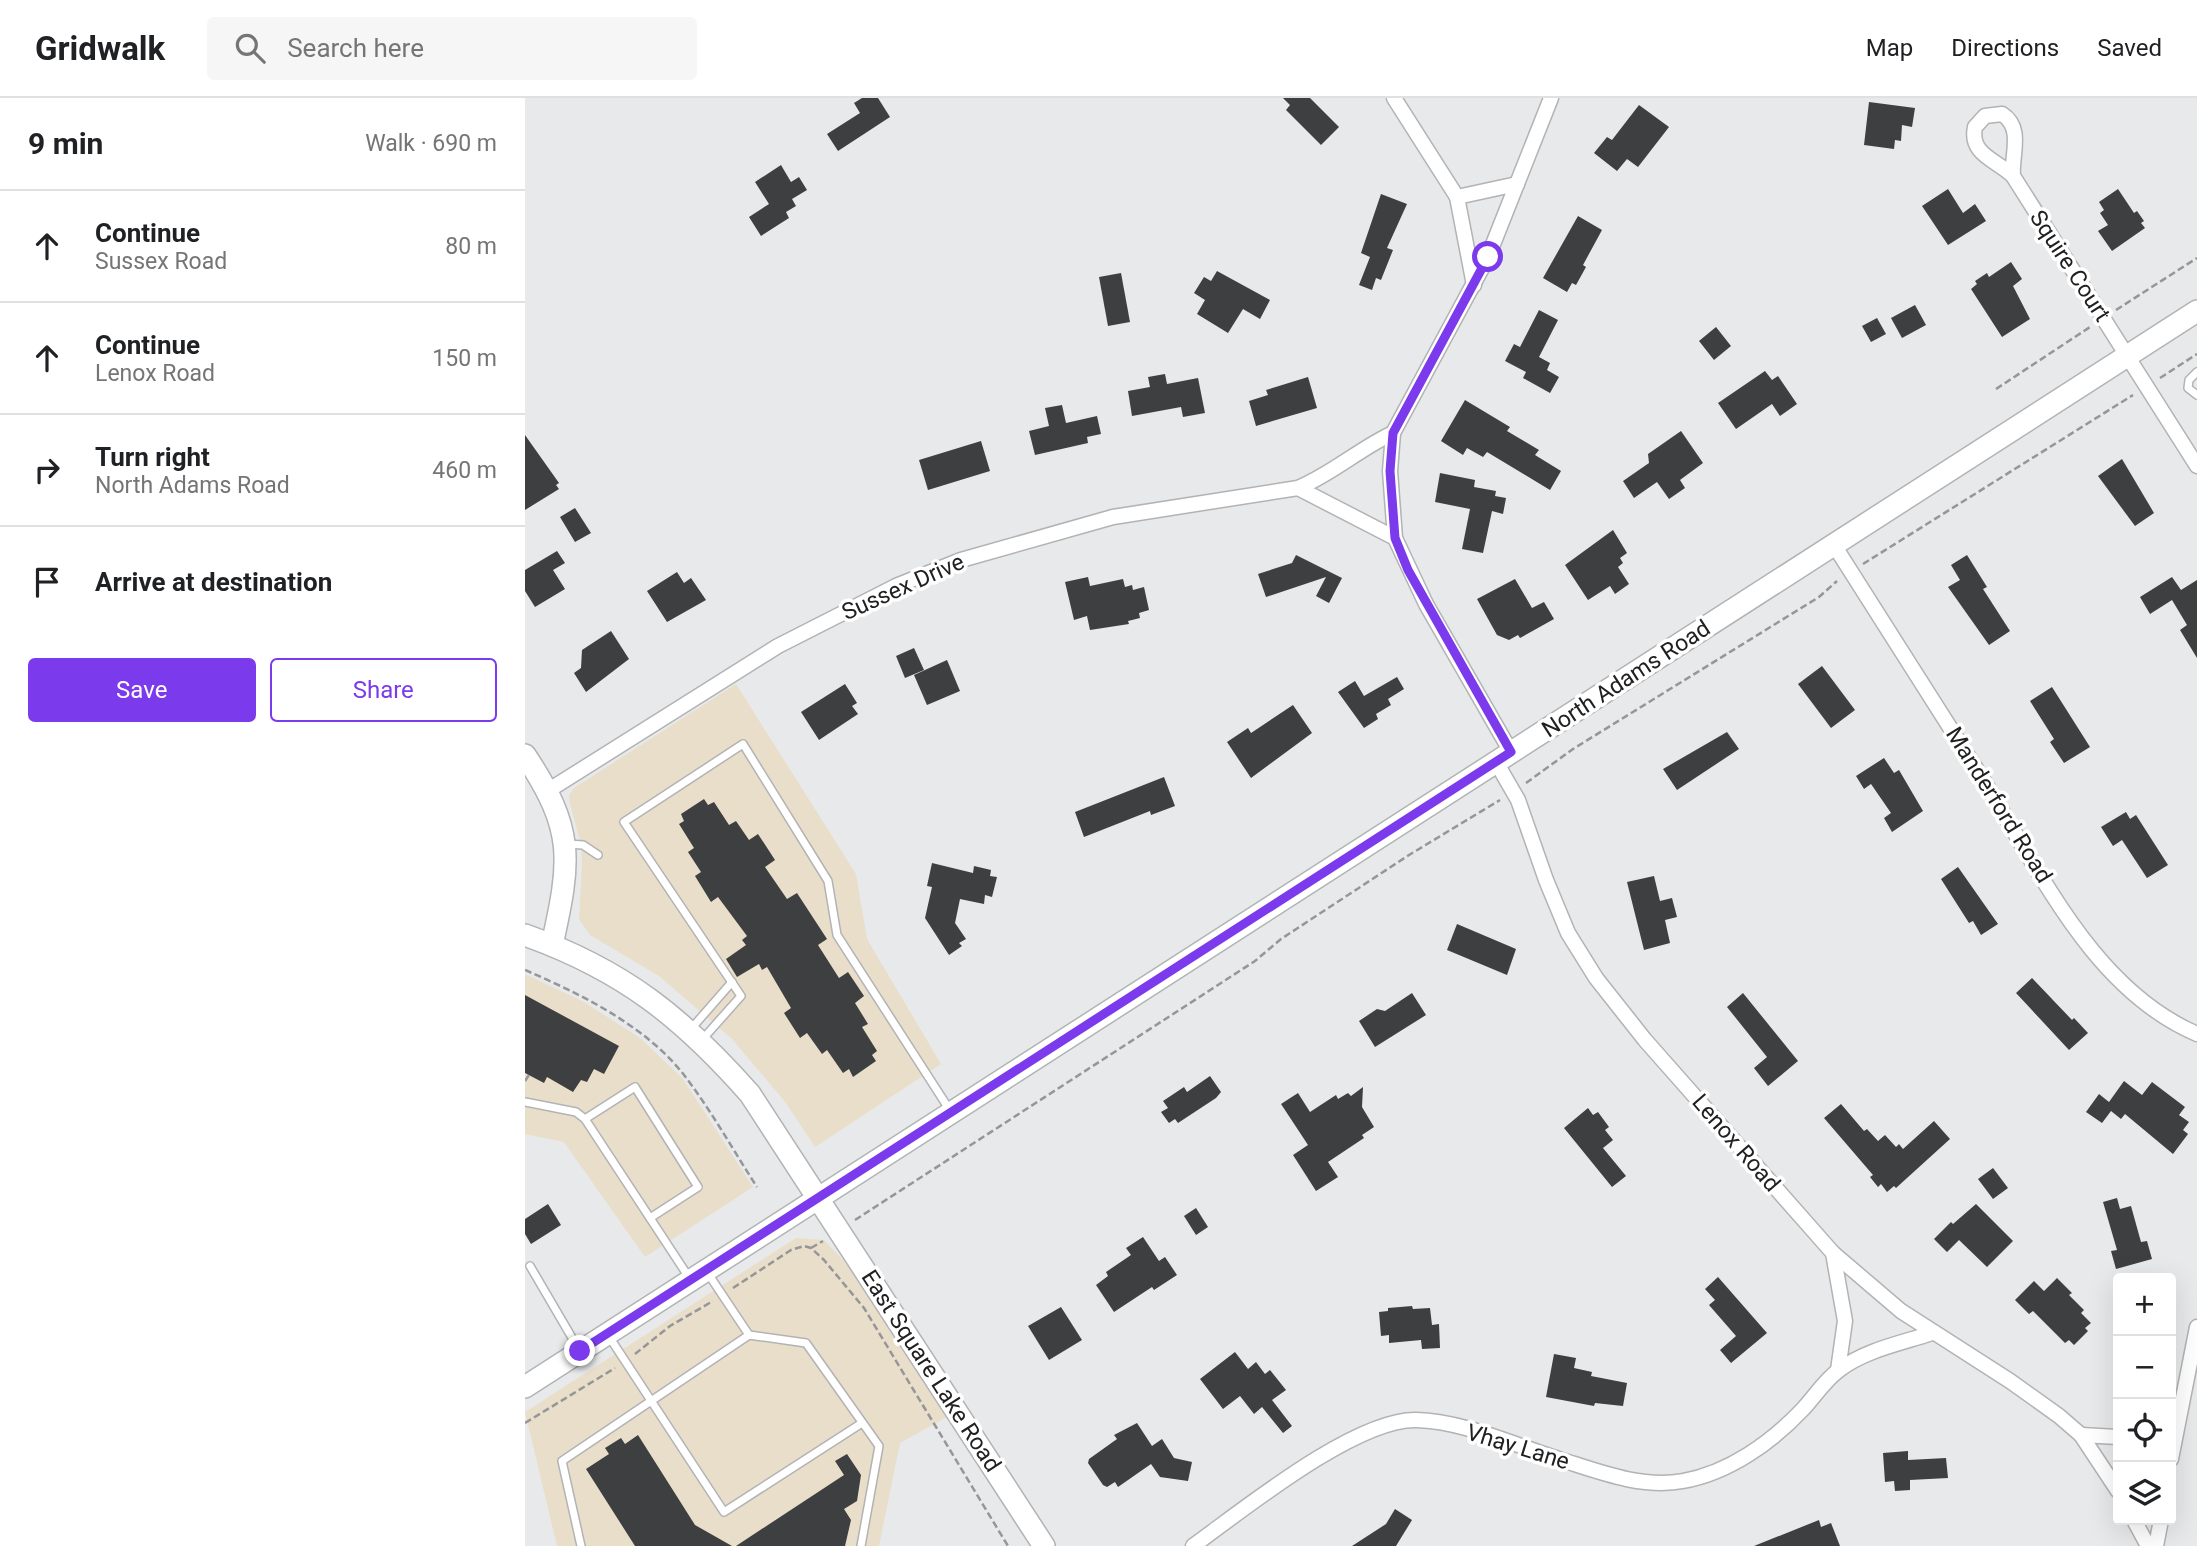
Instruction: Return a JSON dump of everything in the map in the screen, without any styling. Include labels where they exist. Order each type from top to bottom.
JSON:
[{"type":"street","points":[[1394,98],[1457,197],[1474,285]]},
{"type":"street","points":[[1393,433],[1474,285],[1551,98]]},
{"type":"street","name":"Squire Court","points":[[2013,176],[2197,466]]},
{"type":"street","points":[[1457,197],[1517,184]]},
{"type":"street","name":"North Adams Road","points":[[525,1387],[2197,311]]},
{"type":"street","name":"Sussex Drive","points":[[549,790],[778,646],[896,586],[961,560],[1113,517],[1298,488],[1322,478],[1370,444],[1393,433]]},
{"type":"street","name":"Lenox Road","points":[[1393,433],[1390,471],[1395,538],[1504,757],[1556,908],[1596,978],[1645,1040],[1833,1254],[1932,1333],[2036,1398],[2081,1435],[2113,1483]]},
{"type":"street","points":[[1298,488],[1395,538]]},
{"type":"street","name":"Manderford Road","points":[[1834,545],[2079,931],[2134,996],[2153,1012],[2197,1034]]},
{"type":"street","points":[[525,754],[549,790],[559,813],[566,844],[565,884],[552,944]]},
{"type":"street","name":"East Square Lake Road","points":[[525,935],[593,962],[655,1001],[695,1036],[750,1094],[1044,1546]]},
{"type":"street","points":[[1833,1254],[1845,1321],[1838,1370]]},
{"type":"street","points":[[2176,1416],[2197,1327]]},
{"type":"street","name":"Vhay Lane","points":[[1193,1546],[1334,1450],[1375,1429],[1403,1421],[1435,1422],[1623,1477],[1664,1483],[1683,1481],[1730,1464],[1773,1437],[1838,1370],[1861,1357],[1932,1333]]},
{"type":"street","points":[[2081,1435],[2113,1437]]},
{"type":"street","points":[[2137,1525],[2148,1546]]},
{"type":"street","points":[[2156,1546],[2160,1525]]},
{"type":"lane","points":[[2197,372],[2189,380],[2188,388],[2197,395]]},
{"type":"lane","points":[[695,1036],[741,996],[624,821],[743,744],[828,881],[837,935],[951,1112]]},
{"type":"lane","points":[[566,844],[583,845],[598,855]]},
{"type":"lane","points":[[695,1036],[732,982]]},
{"type":"lane","points":[[585,1119],[635,1087],[698,1187],[650,1218]]},
{"type":"lane","points":[[525,1102],[576,1112],[585,1119],[650,1218],[698,1275],[722,1295],[749,1335]]},
{"type":"lane","points":[[530,1266],[580,1351]]},
{"type":"lane","points":[[608,1334],[724,1512],[862,1423]]},
{"type":"lane","points":[[581,1546],[562,1461],[749,1335],[806,1343],[879,1446],[861,1546]]},
{"type":"path","points":[[2155,382],[2197,354]]},
{"type":"path","points":[[1862,565],[2136,393]]},
{"type":"path","points":[[1525,784],[1573,749],[1819,597],[1839,580]]},
{"type":"path","points":[[862,1216],[1255,961],[1281,939],[1409,855],[1503,798]]},
{"type":"path","points":[[525,970],[604,1010],[663,1053],[683,1074],[757,1187]]},
{"type":"path","points":[[525,1081],[529,1075]]},
{"type":"path","points":[[811,1248],[819,1243]]},
{"type":"path","points":[[525,1423],[624,1361],[661,1336],[670,1326],[791,1250],[811,1248],[840,1276],[864,1308],[1008,1546]]},
{"type":"shaded area","points":[[736,684],[856,874],[867,939],[941,1064],[815,1147],[786,1103],[732,1039],[659,976],[590,935],[579,919],[581,844],[569,795],[574,788]]},
{"type":"shaded area","points":[[525,974],[584,1002],[640,1038],[683,1079],[753,1187],[645,1257],[564,1142],[525,1134]]},
{"type":"shaded area","points":[[796,1238],[824,1240],[852,1270],[947,1417],[900,1443],[879,1546],[557,1546],[525,1412]]},
{"type":"building","points":[[862,98],[878,98],[890,117],[838,151],[827,134],[860,113],[854,103]]},
{"type":"building","points":[[1283,98],[1310,98],[1339,127],[1321,145],[1286,110],[1290,105]]},
{"type":"building","points":[[1869,102],[1915,108],[1912,127],[1902,125],[1901,141],[1895,140],[1894,149],[1864,145]]},
{"type":"building","points":[[1639,105],[1669,127],[1638,167],[1627,159],[1617,171],[1594,153],[1607,137],[1612,140]]},
{"type":"building","points":[[781,165],[791,182],[799,177],[807,190],[792,199],[796,206],[786,212],[789,218],[761,236],[749,217],[769,204],[755,182]]},
{"type":"building","points":[[1948,189],[1963,213],[1975,204],[1986,221],[1948,245],[1922,206]]},
{"type":"building","points":[[2118,189],[2134,213],[2137,211],[2144,221],[2141,223],[2145,228],[2112,251],[2098,231],[2108,225],[2100,213],[2104,210],[2099,202]]},
{"type":"building","points":[[1381,194],[1407,204],[1387,248],[1393,250],[1381,280],[1376,278],[1372,290],[1359,285],[1370,257],[1361,253]]},
{"type":"building","points":[[1578,216],[1602,230],[1583,265],[1586,267],[1576,285],[1572,283],[1567,292],[1543,278]]},
{"type":"building","points":[[2011,262],[2022,279],[2013,286],[2030,319],[2002,337],[1971,289],[1977,284],[1975,281],[1987,273],[1989,277]]},
{"type":"building","points":[[1217,271],[1270,300],[1260,319],[1243,309],[1228,333],[1197,314],[1205,300],[1194,293],[1204,277],[1211,281]]},
{"type":"building","points":[[1121,273],[1130,322],[1108,326],[1099,277]]},
{"type":"building","points":[[1915,305],[1926,325],[1902,338],[1891,318]]},
{"type":"building","points":[[1539,310],[1558,320],[1539,357],[1550,363],[1547,370],[1559,377],[1550,393],[1523,378],[1526,372],[1505,361],[1514,344],[1520,347]]},
{"type":"building","points":[[1877,318],[1886,334],[1871,342],[1862,326]]},
{"type":"building","points":[[1716,327],[1731,346],[1714,360],[1699,341]]},
{"type":"building","points":[[1765,371],[1772,380],[1778,376],[1797,404],[1780,416],[1772,404],[1736,429],[1718,403]]},
{"type":"building","points":[[1165,374],[1167,384],[1198,378],[1205,413],[1183,417],[1181,407],[1132,416],[1128,391],[1150,387],[1148,377]]},
{"type":"building","points":[[1308,377],[1317,408],[1256,426],[1249,401],[1268,395],[1266,390]]},
{"type":"building","points":[[1465,400],[1510,427],[1507,431],[1539,450],[1535,455],[1561,471],[1550,490],[1487,452],[1483,457],[1467,448],[1463,455],[1441,441]]},
{"type":"building","points":[[1062,405],[1066,423],[1097,416],[1101,434],[1087,437],[1088,443],[1035,455],[1029,431],[1049,426],[1045,408]]},
{"type":"building","points":[[1681,431],[1703,463],[1680,480],[1685,488],[1669,499],[1657,482],[1634,498],[1623,481],[1649,463],[1648,454]]},
{"type":"building","points":[[525,435],[559,483],[556,485],[559,489],[525,510]]},
{"type":"building","points":[[981,441],[990,471],[928,490],[919,460]]},
{"type":"building","points":[[2122,459],[2154,513],[2135,526],[2098,476]]},
{"type":"building","points":[[1440,473],[1475,480],[1474,487],[1496,491],[1495,496],[1506,498],[1503,514],[1492,511],[1483,553],[1462,549],[1470,509],[1435,502]]},
{"type":"building","points":[[575,508],[591,533],[575,542],[560,517]]},
{"type":"building","points":[[1613,530],[1627,553],[1620,558],[1623,563],[1618,567],[1629,584],[1615,594],[1610,586],[1588,600],[1565,565]]},
{"type":"building","points":[[557,551],[565,563],[553,570],[565,589],[535,607],[525,591],[525,570]]},
{"type":"building","points":[[1296,555],[1342,578],[1329,603],[1316,596],[1326,577],[1266,597],[1258,574],[1292,563]]},
{"type":"building","points":[[1967,555],[1987,587],[1983,589],[2010,631],[1989,645],[1948,587],[1960,580],[1951,565]]},
{"type":"building","points":[[677,572],[684,583],[691,578],[706,600],[667,622],[647,591]]},
{"type":"building","points":[[1088,577],[1090,586],[1123,579],[1125,587],[1132,585],[1133,590],[1144,587],[1149,610],[1139,613],[1140,618],[1128,621],[1129,624],[1090,630],[1087,616],[1074,620],[1065,582]]},
{"type":"building","points":[[2172,577],[2181,590],[2197,580],[2197,658],[2180,630],[2187,625],[2172,600],[2150,614],[2140,597]]},
{"type":"building","points":[[1515,579],[1532,608],[1544,602],[1554,619],[1520,638],[1518,635],[1509,640],[1497,635],[1477,599]]},
{"type":"building","points":[[611,631],[629,659],[586,692],[574,673],[581,668],[582,650]]},
{"type":"building","points":[[914,648],[924,670],[905,678],[896,656]]},
{"type":"building","points":[[947,660],[960,691],[927,705],[914,675]]},
{"type":"building","points":[[1822,666],[1855,710],[1831,728],[1798,684]]},
{"type":"building","points":[[1397,677],[1404,689],[1388,699],[1391,705],[1376,714],[1378,719],[1364,728],[1338,692],[1355,681],[1364,696]]},
{"type":"building","points":[[845,684],[857,703],[852,706],[858,714],[819,740],[801,712]]},
{"type":"building","points":[[2052,687],[2090,747],[2064,763],[2050,742],[2054,739],[2030,701]]},
{"type":"building","points":[[1293,705],[1312,733],[1251,778],[1227,742],[1248,728],[1251,733]]},
{"type":"building","points":[[1727,732],[1739,749],[1677,790],[1663,769]]},
{"type":"building","points":[[1884,758],[1894,773],[1899,770],[1923,811],[1892,832],[1884,818],[1891,813],[1871,784],[1864,789],[1856,776]]},
{"type":"building","points":[[1164,777],[1175,806],[1151,815],[1150,811],[1084,837],[1075,812]]},
{"type":"building","points":[[704,799],[708,805],[714,802],[729,825],[736,821],[749,840],[758,834],[775,860],[765,867],[787,899],[797,893],[827,939],[818,945],[839,978],[848,972],[864,996],[855,1003],[868,1024],[862,1027],[877,1051],[872,1055],[876,1061],[853,1077],[849,1069],[843,1073],[827,1050],[822,1054],[807,1033],[800,1038],[784,1013],[791,1008],[767,967],[762,970],[759,964],[737,977],[726,959],[746,945],[742,940],[747,936],[718,897],[711,902],[695,876],[701,872],[688,852],[694,848],[679,824],[684,821],[681,814]]},
{"type":"building","points":[[2126,812],[2130,819],[2136,815],[2168,865],[2147,878],[2122,840],[2113,846],[2101,827]]},
{"type":"building","points":[[932,863],[973,873],[974,866],[991,870],[990,876],[997,877],[992,897],[985,895],[984,904],[960,899],[955,923],[966,939],[959,943],[962,946],[949,955],[925,918],[932,887],[927,886]]},
{"type":"building","points":[[1958,867],[1998,924],[1981,935],[1973,921],[1969,923],[1941,879]]},
{"type":"building","points":[[1654,876],[1660,901],[1672,898],[1677,917],[1665,920],[1670,943],[1644,950],[1627,882]]},
{"type":"building","points":[[1457,924],[1516,949],[1507,975],[1447,950]]},
{"type":"building","points":[[2032,978],[2088,1033],[2069,1050],[2016,993]]},
{"type":"building","points":[[1412,993],[1426,1015],[1375,1047],[1359,1021],[1377,1009],[1385,1011]]},
{"type":"building","points":[[1743,993],[1798,1061],[1768,1086],[1754,1068],[1767,1057],[1727,1007]]},
{"type":"building","points":[[525,995],[619,1046],[604,1074],[594,1069],[587,1082],[581,1080],[573,1092],[547,1077],[544,1083],[525,1073]]},
{"type":"building","points":[[1210,1076],[1221,1092],[1216,1098],[1178,1123],[1175,1119],[1169,1123],[1161,1112],[1168,1108],[1163,1101],[1184,1087],[1187,1092]]},
{"type":"building","points":[[2124,1081],[2142,1095],[2152,1082],[2185,1107],[2179,1115],[2189,1122],[2183,1130],[2188,1134],[2173,1154],[2125,1114],[2121,1119],[2111,1111],[2102,1123],[2086,1112],[2099,1094],[2109,1102]]},
{"type":"building","points":[[1363,1087],[1362,1107],[1374,1127],[1362,1135],[1364,1138],[1328,1162],[1338,1177],[1316,1191],[1293,1155],[1308,1145],[1281,1104],[1298,1093],[1310,1112],[1336,1095],[1338,1099],[1348,1093],[1351,1096]]},
{"type":"building","points":[[1841,1104],[1864,1131],[1867,1129],[1878,1141],[1885,1135],[1896,1147],[1899,1144],[1903,1149],[1934,1121],[1950,1139],[1896,1188],[1894,1186],[1887,1192],[1881,1184],[1878,1187],[1870,1177],[1873,1175],[1824,1118]]},
{"type":"building","points":[[1588,1108],[1593,1115],[1598,1112],[1609,1127],[1605,1130],[1613,1140],[1603,1148],[1626,1176],[1612,1187],[1564,1128]]},
{"type":"building","points":[[1993,1168],[2008,1188],[1993,1199],[1978,1179]]},
{"type":"building","points":[[2117,1198],[2120,1209],[2131,1206],[2141,1242],[2147,1241],[2152,1259],[2116,1269],[2111,1251],[2117,1250],[2103,1202]]},
{"type":"building","points":[[548,1204],[561,1225],[531,1244],[525,1234],[525,1219]]},
{"type":"building","points":[[1976,1204],[2013,1241],[1987,1267],[1959,1240],[1947,1252],[1934,1239],[1951,1222],[1953,1224]]},
{"type":"building","points":[[1196,1208],[1208,1227],[1196,1235],[1184,1216]]},
{"type":"building","points":[[1143,1237],[1159,1261],[1165,1257],[1177,1275],[1154,1290],[1152,1287],[1114,1312],[1096,1285],[1108,1276],[1106,1272],[1131,1255],[1126,1248]]},
{"type":"building","points":[[1718,1277],[1767,1333],[1731,1363],[1720,1350],[1736,1336],[1709,1305],[1715,1300],[1705,1289]]},
{"type":"building","points":[[2057,1278],[2072,1293],[2069,1295],[2084,1310],[2081,1313],[2091,1323],[2085,1328],[2088,1331],[2074,1345],[2069,1340],[2065,1343],[2033,1311],[2029,1314],[2015,1300],[2034,1281],[2044,1291]]},
{"type":"building","points":[[1412,1306],[1413,1309],[1430,1308],[1432,1325],[1439,1324],[1440,1348],[1422,1349],[1421,1340],[1389,1343],[1389,1335],[1381,1336],[1379,1312],[1388,1311],[1388,1308]]},
{"type":"building","points":[[1061,1307],[1082,1340],[1049,1360],[1028,1326]]},
{"type":"building","points":[[1235,1352],[1248,1369],[1256,1362],[1265,1374],[1270,1370],[1286,1390],[1272,1400],[1292,1426],[1283,1433],[1262,1407],[1254,1414],[1240,1396],[1223,1409],[1200,1379]]},
{"type":"building","points":[[1554,1354],[1576,1358],[1574,1368],[1592,1372],[1591,1376],[1627,1383],[1623,1406],[1595,1403],[1594,1406],[1546,1397]]},
{"type":"building","points":[[1137,1423],[1152,1446],[1162,1439],[1174,1458],[1192,1462],[1188,1481],[1160,1477],[1151,1464],[1118,1487],[1115,1482],[1107,1487],[1103,1485],[1088,1463],[1089,1459],[1117,1439],[1114,1435]]},
{"type":"building","points":[[638,1435],[695,1525],[732,1546],[635,1546],[586,1469],[609,1454],[605,1448],[621,1438],[625,1444]]},
{"type":"building","points":[[1908,1451],[1908,1460],[1946,1458],[1948,1478],[1910,1480],[1910,1490],[1895,1491],[1894,1481],[1885,1482],[1883,1453]]},
{"type":"building","points":[[847,1454],[861,1475],[857,1501],[844,1509],[851,1520],[845,1546],[736,1546],[844,1475],[835,1461]]},
{"type":"building","points":[[1395,1509],[1412,1520],[1396,1546],[1352,1546],[1386,1524]]},
{"type":"building","points":[[1819,1520],[1821,1527],[1831,1523],[1840,1546],[1754,1546]]},
{"type":"route","points":[[580,1351],[1511,752],[1408,570],[1395,538],[1390,471],[1393,433],[1488,257]]}]
